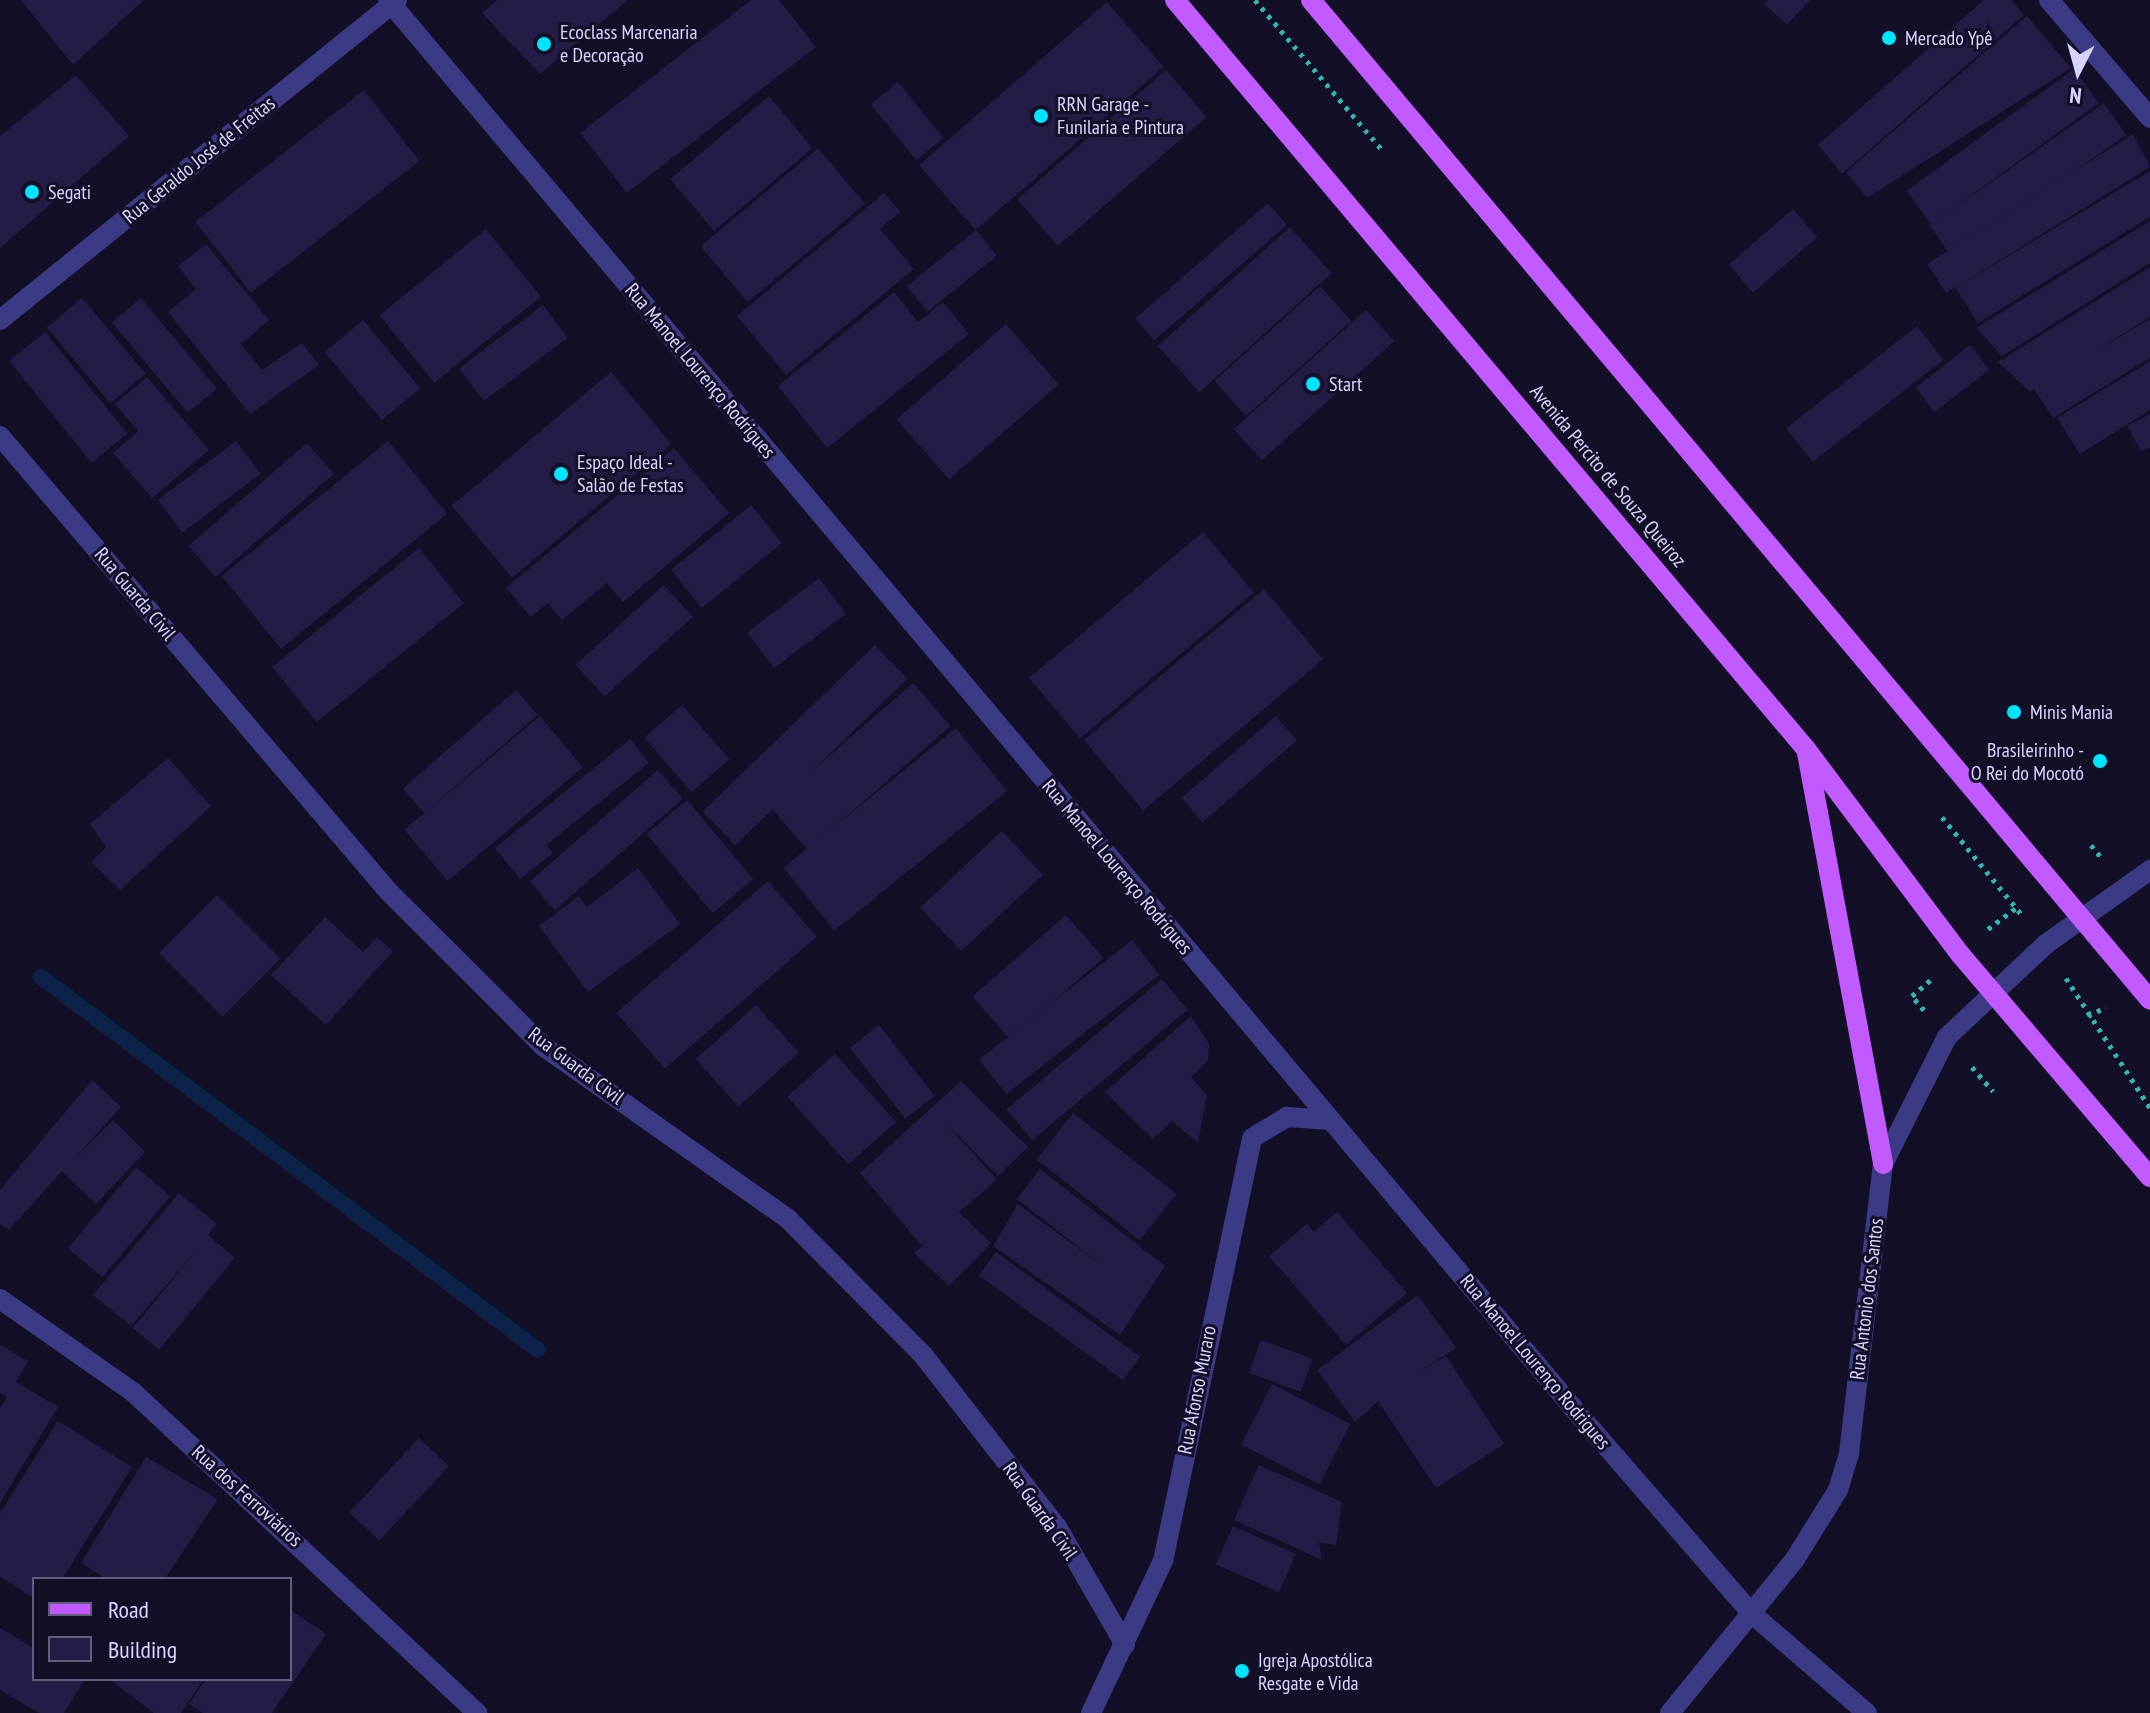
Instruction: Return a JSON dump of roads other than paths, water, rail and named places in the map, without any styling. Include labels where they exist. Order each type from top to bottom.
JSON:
[{"type":"main road","name":"Avenida Percito de Souza Queiroz","points":[[1175,0],[1806,749],[1993,990],[2150,1177]]},
{"type":"main road","points":[[1311,0],[2150,1000]]},
{"type":"main road","points":[[1806,749],[1883,1164]]},
{"type":"street","points":[[2049,0],[2150,118]]},
{"type":"street","name":"Rua Geraldo José de Freitas","points":[[0,320],[392,1]]},
{"type":"street","name":"Rua Manoel Lourenço Rodrigues","points":[[392,1],[1330,1120],[1751,1613],[1867,1713]]},
{"type":"street","name":"Rua Guarda Civil","points":[[0,436],[388,891],[521,1024],[788,1219],[923,1355],[1057,1527],[1125,1645]]},
{"type":"street","points":[[1993,990],[2046,944],[2150,870]]},
{"type":"street","name":"Rua Antonio dos Santos","points":[[1670,1713],[1815,1530],[1849,1453],[1883,1164],[1947,1037],[1993,990]]},
{"type":"street","name":"Rua Afonso Muraro","points":[[1091,1713],[1163,1561],[1252,1138],[1287,1117],[1330,1120]]},
{"type":"street","name":"Rua dos Ferroviários","points":[[0,1299],[133,1392],[477,1713]]},
{"type":"waterway","points":[[41,977],[538,1350]]},
{"type":"place","name":"Mercado Ypê","points":[[1889,38]]},
{"type":"place","name":"Ecoclass Marcenaria e Decoração","points":[[544,44]]},
{"type":"place","name":"RRN Garage - Funilaria e Pintura","points":[[1041,116]]},
{"type":"place","name":"Segati","points":[[32,192]]},
{"type":"place","name":"Start","points":[[1313,384]]},
{"type":"place","name":"Espaço Ideal - Salão de Festas","points":[[561,474]]},
{"type":"place","name":"Minis Mania","points":[[2014,712]]},
{"type":"place","name":"Brasileirinho - O Rei do Mocotó","points":[[2100,761]]},
{"type":"place","name":"Igreja Apostólica Resgate e Vida","points":[[1242,1671]]}]
